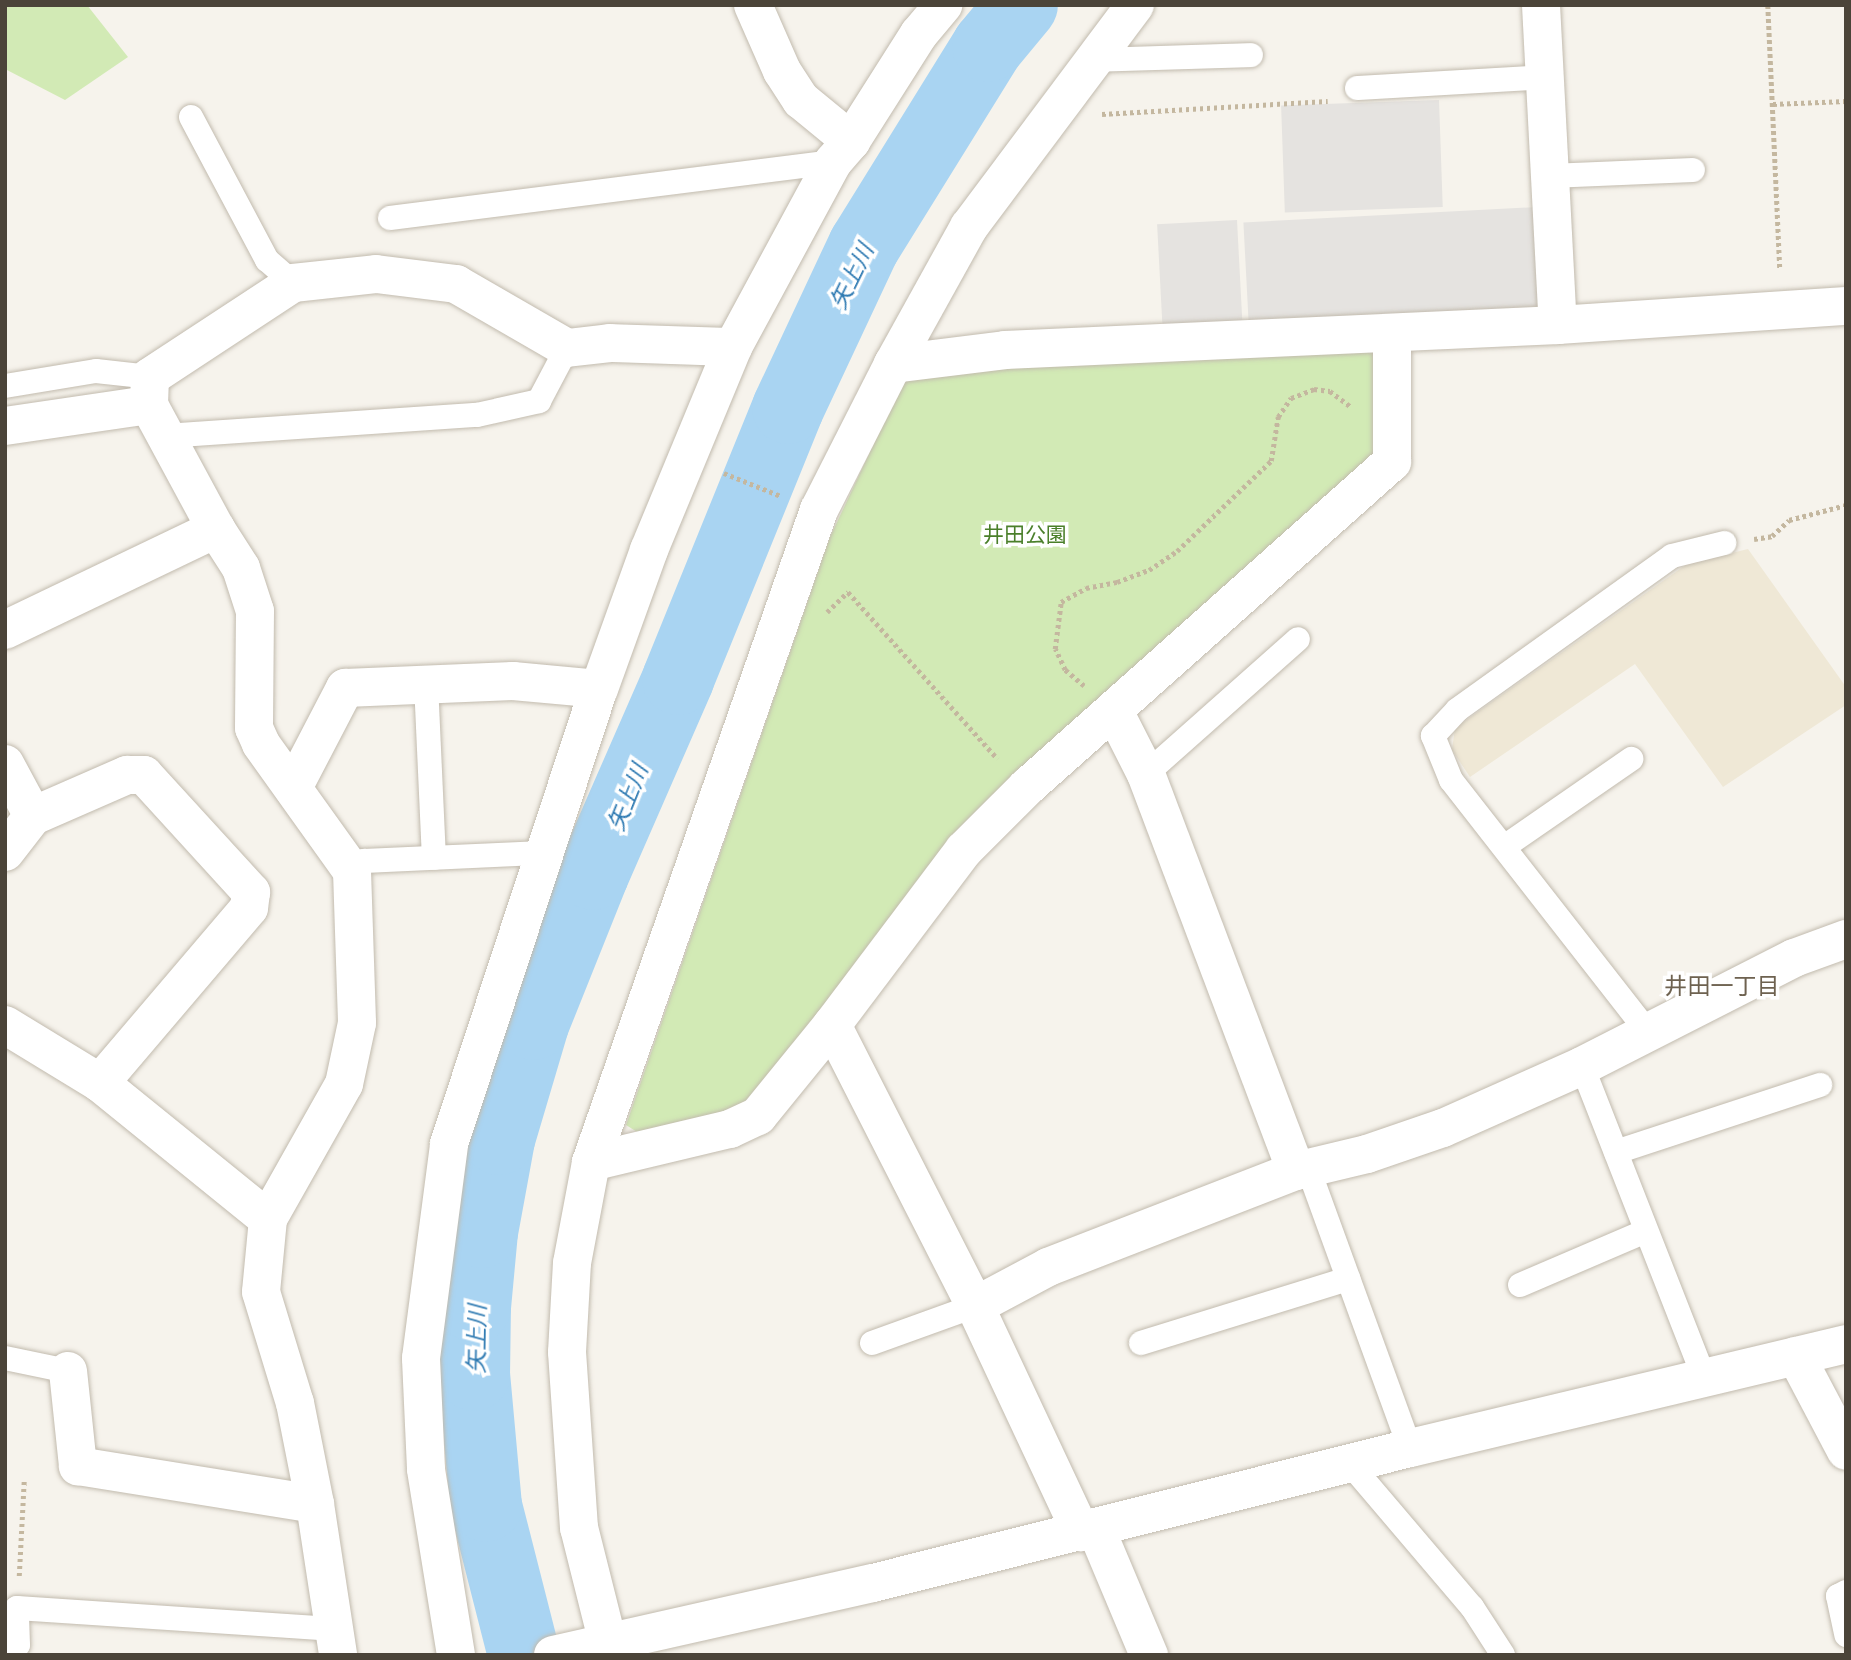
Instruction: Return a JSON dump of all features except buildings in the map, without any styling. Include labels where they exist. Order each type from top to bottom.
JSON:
[{"type":"street","points":[[753,5],[782,71],[801,100],[842,151]]},
{"type":"street","points":[[456,1655],[426,1469],[421,1358],[449,1144],[598,689],[649,550],[733,347],[842,151],[919,34],[943,5]]},
{"type":"street","points":[[610,1648],[579,1528],[567,1352],[572,1263],[591,1162],[819,510],[893,364],[969,227],[1135,5]]},
{"type":"street","points":[[1541,5],[1558,325]]},
{"type":"street","points":[[5,426],[155,406],[293,283],[376,274],[456,284],[567,348],[610,343],[733,347]]},
{"type":"street","points":[[893,364],[1005,350],[1558,325],[1846,306]]},
{"type":"street","points":[[591,1162],[730,1129],[758,1116],[832,1025],[964,850],[1027,787],[1392,462],[1392,333]]},
{"type":"street","points":[[155,406],[216,529],[241,568],[255,611],[254,728],[261,744],[352,871],[357,1023],[344,1084],[268,1219],[261,1292],[295,1403],[315,1504],[337,1642]]},
{"type":"street","points":[[5,630],[216,529]]},
{"type":"street","points":[[293,788],[345,688],[513,681],[598,689]]},
{"type":"street","points":[[1114,711],[1146,775],[1302,1170]]},
{"type":"street","points":[[5,764],[33,816]]},
{"type":"street","points":[[5,852],[33,816],[127,775],[144,775],[251,892],[249,908],[100,1083]]},
{"type":"street","points":[[975,1306],[1048,1267],[1302,1170],[1367,1154],[1444,1128],[1582,1066],[1794,958],[1846,939]]},
{"type":"street","points":[[5,1025],[100,1083],[268,1219]]},
{"type":"street","points":[[832,1025],[1089,1530],[1149,1655]]},
{"type":"street","points":[[553,1655],[610,1648],[1351,1465],[1410,1448],[1846,1344]]},
{"type":"street","points":[[1796,1356],[1846,1451]]},
{"type":"street","points":[[68,1371],[78,1466],[315,1504]]},
{"type":"lane","points":[[1093,60],[1251,55]]},
{"type":"lane","points":[[1357,88],[1545,77]]},
{"type":"lane","points":[[191,117],[267,260],[293,283]]},
{"type":"lane","points":[[390,218],[842,151]]},
{"type":"lane","points":[[1550,176],[1692,170]]},
{"type":"lane","points":[[5,386],[96,372],[155,406],[477,415],[538,401],[567,348]]},
{"type":"lane","points":[[1647,1031],[1451,780],[1433,736],[1458,710],[1672,556],[1724,543]]},
{"type":"lane","points":[[1146,775],[1298,639]]},
{"type":"lane","points":[[426,683],[434,858]]},
{"type":"lane","points":[[1504,847],[1631,759]]},
{"type":"lane","points":[[352,871],[364,861],[544,853]]},
{"type":"lane","points":[[1582,1066],[1704,1378]]},
{"type":"lane","points":[[1616,1152],[1820,1085]]},
{"type":"lane","points":[[1302,1170],[1348,1279],[1410,1448]]},
{"type":"lane","points":[[1520,1284],[1646,1230]]},
{"type":"lane","points":[[1141,1343],[1348,1279]]},
{"type":"lane","points":[[872,1343],[975,1306]]},
{"type":"lane","points":[[5,1358],[68,1371]]},
{"type":"lane","points":[[1351,1465],[1472,1607],[1503,1655]]},
{"type":"lane","points":[[1846,1592],[1838,1596],[1846,1635]]},
{"type":"lane","points":[[13,1648],[17,1608],[337,1642]]},
{"type":"path","points":[[1768,5],[1782,309]]},
{"type":"path","points":[[1051,117],[1356,99],[1357,88]]},
{"type":"path","points":[[1773,104],[1846,101]]},
{"type":"path","points":[[1114,711],[1066,670],[1055,649],[1061,602],[1086,588],[1117,582],[1149,570],[1177,551],[1271,461],[1278,417],[1291,398],[1314,389],[1330,391],[1346,400],[1357,414]]},
{"type":"path","points":[[715,469],[789,499]]},
{"type":"path","points":[[1724,543],[1772,536],[1789,520],[1846,505]]},
{"type":"path","points":[[778,625],[813,625],[848,592],[1027,787]]},
{"type":"path","points":[[17,1608],[24,1482]]},
{"type":"shaded area","points":[[1439,100],[1443,207],[1285,212],[1281,106]]},
{"type":"shaded area","points":[[1537,207],[1543,315],[1249,330],[1243,222]]},
{"type":"shaded area","points":[[1237,220],[1243,329],[1163,333],[1157,224]]},
{"type":"shaded area","points":[[1748,549],[1846,687],[1846,705],[1723,787],[1635,664],[1470,777],[1452,750],[1455,728],[1687,564]]},
{"type":"green space","points":[[5,5],[87,5],[128,57],[65,100],[5,69]]},
{"type":"green space","name":"井田公園","points":[[1363,344],[1377,353],[1378,456],[1082,715],[752,1100],[724,1115],[642,1135],[626,1125],[830,537],[908,371]]},
{"type":"waterway","name":"矢上川","points":[[524,1655],[486,1506],[474,1375],[475,1307],[482,1232],[499,1139],[533,1024],[788,408],[864,246],[988,46],[1022,5]]},
{"type":"district","name":"井田一丁目","points":[[1722,985]]}]
